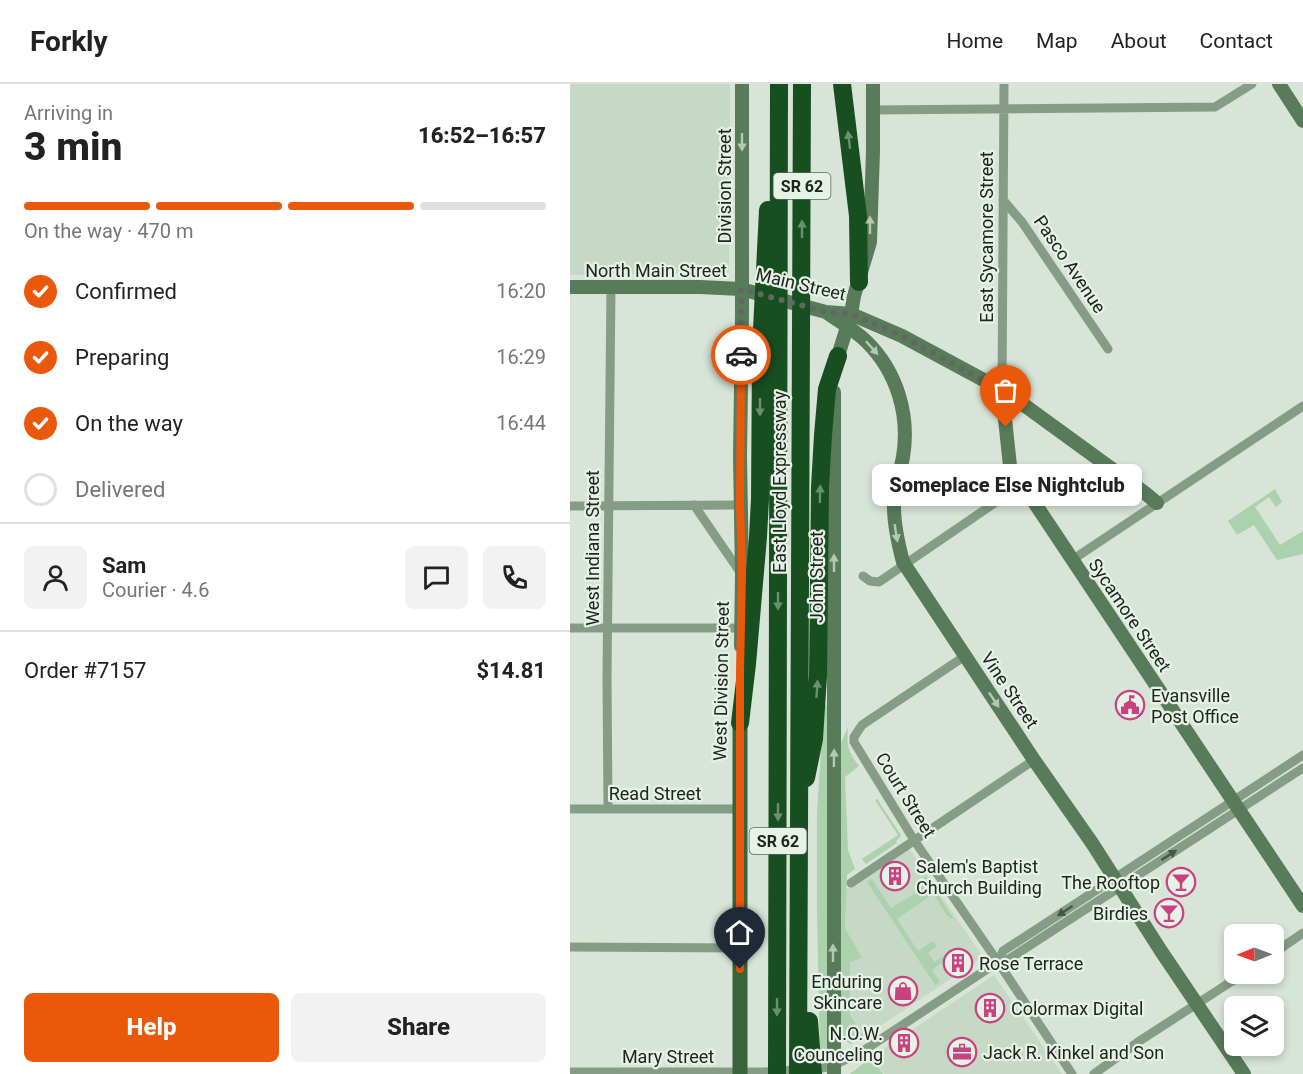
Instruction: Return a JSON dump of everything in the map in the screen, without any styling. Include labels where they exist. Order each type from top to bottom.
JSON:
[{"type":"highway","points":[[740,723],[758,537],[760,387],[771,309],[772,279],[769,188],[779,103],[779,84]]},
{"type":"highway","name":"East Lloyd Expressway","points":[[799,809],[802,84]]},
{"type":"highway","points":[[842,84],[858,216],[859,282]]},
{"type":"highway","name":"East Lloyd Expressway","points":[[771,309],[778,627],[777,1055],[771,1073]]},
{"type":"highway","points":[[799,809],[812,756],[818,676],[820,487],[823,435],[827,389],[838,356]]},
{"type":"highway","name":"SR 62","points":[[799,809],[798,966],[809,1018],[808,1061]]},
{"type":"highway","points":[[798,1074],[808,1061]]},
{"type":"main road","name":"Division Street","points":[[741,289],[742,84]]},
{"type":"main road","name":"John Street","points":[[834,1070],[834,391],[838,356],[870,242],[873,84]]},
{"type":"main road","points":[[1279,84],[1303,121]]},
{"type":"main road","name":"North Main Street","points":[[570,287],[741,289]]},
{"type":"main road","name":"Main Street","points":[[741,289],[826,312]]},
{"type":"main road","name":"West Division Street","points":[[740,1073],[741,289]]},
{"type":"main road","name":"Vine Street","points":[[826,312],[849,321],[879,356],[892,378],[902,406],[905,437],[894,516],[897,541],[905,564],[1244,1074]]},
{"type":"main road","name":"Main Street","points":[[849,321],[902,336],[1002,391],[1157,503]]},
{"type":"main road","name":"Sycamore Street","points":[[1002,391],[1010,466],[1021,485],[1303,906]]},
{"type":"street","name":"East Sycamore Street","points":[[1002,391],[1004,84]]},
{"type":"street","points":[[873,110],[1215,107],[1252,84]]},
{"type":"street","name":"Pasco Avenue","points":[[1003,200],[1023,222],[1108,349]]},
{"type":"street","name":"West Indiana Street","points":[[608,809],[611,287]]},
{"type":"street","points":[[1072,560],[1303,406]]},
{"type":"street","points":[[863,576],[870,581],[879,582],[1021,485]]},
{"type":"street","points":[[694,505],[742,574]]},
{"type":"street","points":[[570,506],[740,505]]},
{"type":"street","points":[[570,628],[741,628]]},
{"type":"street","name":"Court Street","points":[[965,656],[862,725],[854,737],[854,742],[914,840],[1072,1074]]},
{"type":"street","points":[[1236,805],[1303,755]]},
{"type":"street","points":[[851,883],[1034,760]]},
{"type":"street","points":[[1236,805],[1303,768]]},
{"type":"street","name":"Mary Street","points":[[570,1072],[771,1073],[823,1068],[834,1070],[998,962],[1004,951],[1117,883],[1236,805]]},
{"type":"street","name":"Read Street","points":[[570,809],[739,809]]},
{"type":"street","points":[[1284,946],[1303,933]]},
{"type":"street","points":[[570,948],[740,948]]},
{"type":"street","points":[[1094,1074],[1141,1040],[1228,984]]},
{"type":"shaded area","points":[[570,84],[730,84],[729,273],[570,275]]},
{"type":"shaded area","points":[[909,848],[983,957],[864,1037],[850,1015],[850,962],[861,957],[845,928],[846,889]]},
{"type":"shaded area","points":[[994,975],[1062,1074],[884,1074],[873,1056]]},
{"type":"green space","points":[[1275,489],[1282,502],[1276,507],[1269,497],[1255,507],[1280,545],[1303,531],[1303,554],[1277,560],[1254,525],[1237,535],[1228,521]]},
{"type":"green space","points":[[824,705],[829,705],[828,1053],[820,1054],[817,813]]},
{"type":"green space","points":[[848,727],[849,748],[859,766],[845,777],[848,850],[855,869],[847,875],[845,928],[862,958],[850,962],[850,1015],[863,1035],[851,1044],[840,1036],[839,748]]},
{"type":"green space","points":[[877,799],[901,835],[897,843],[866,864],[862,859],[898,835],[875,800]]},
{"type":"green space","points":[[926,876],[953,918],[947,915],[933,894],[897,919],[918,951],[933,941],[937,946],[928,953],[935,962],[943,956],[945,960],[932,970],[940,982],[935,985],[867,882],[872,879],[891,908],[922,889],[923,878]]},
{"type":"green space","points":[[872,1057],[883,1074],[850,1074],[851,1073]]},
{"type":"way so far","points":[[741,355],[741,289],[826,312],[851,314],[902,336],[1002,391],[1006,427]]},
{"type":"place","name":"Someplace Else Nightclub","points":[[1006,427]]},
{"type":"place","name":"Evansville Post Office","points":[[1130,705]]},
{"type":"place","name":"Salem's Baptist Church Building","points":[[895,876]]},
{"type":"place","name":"The Rooftop","points":[[1181,882]]},
{"type":"place","name":"Birdies","points":[[1169,913]]},
{"type":"place","name":"Rose Terrace","points":[[958,963]]},
{"type":"place","name":"Enduring Skincare","points":[[903,991]]},
{"type":"place","name":"Colormax Digital","points":[[990,1008]]},
{"type":"place","name":"N.O.W. Counceling","points":[[904,1043]]},
{"type":"place","name":"Jack R. Kinkel and Son","points":[[962,1052]]},
{"type":"route","points":[[740,969],[741,355]]}]
